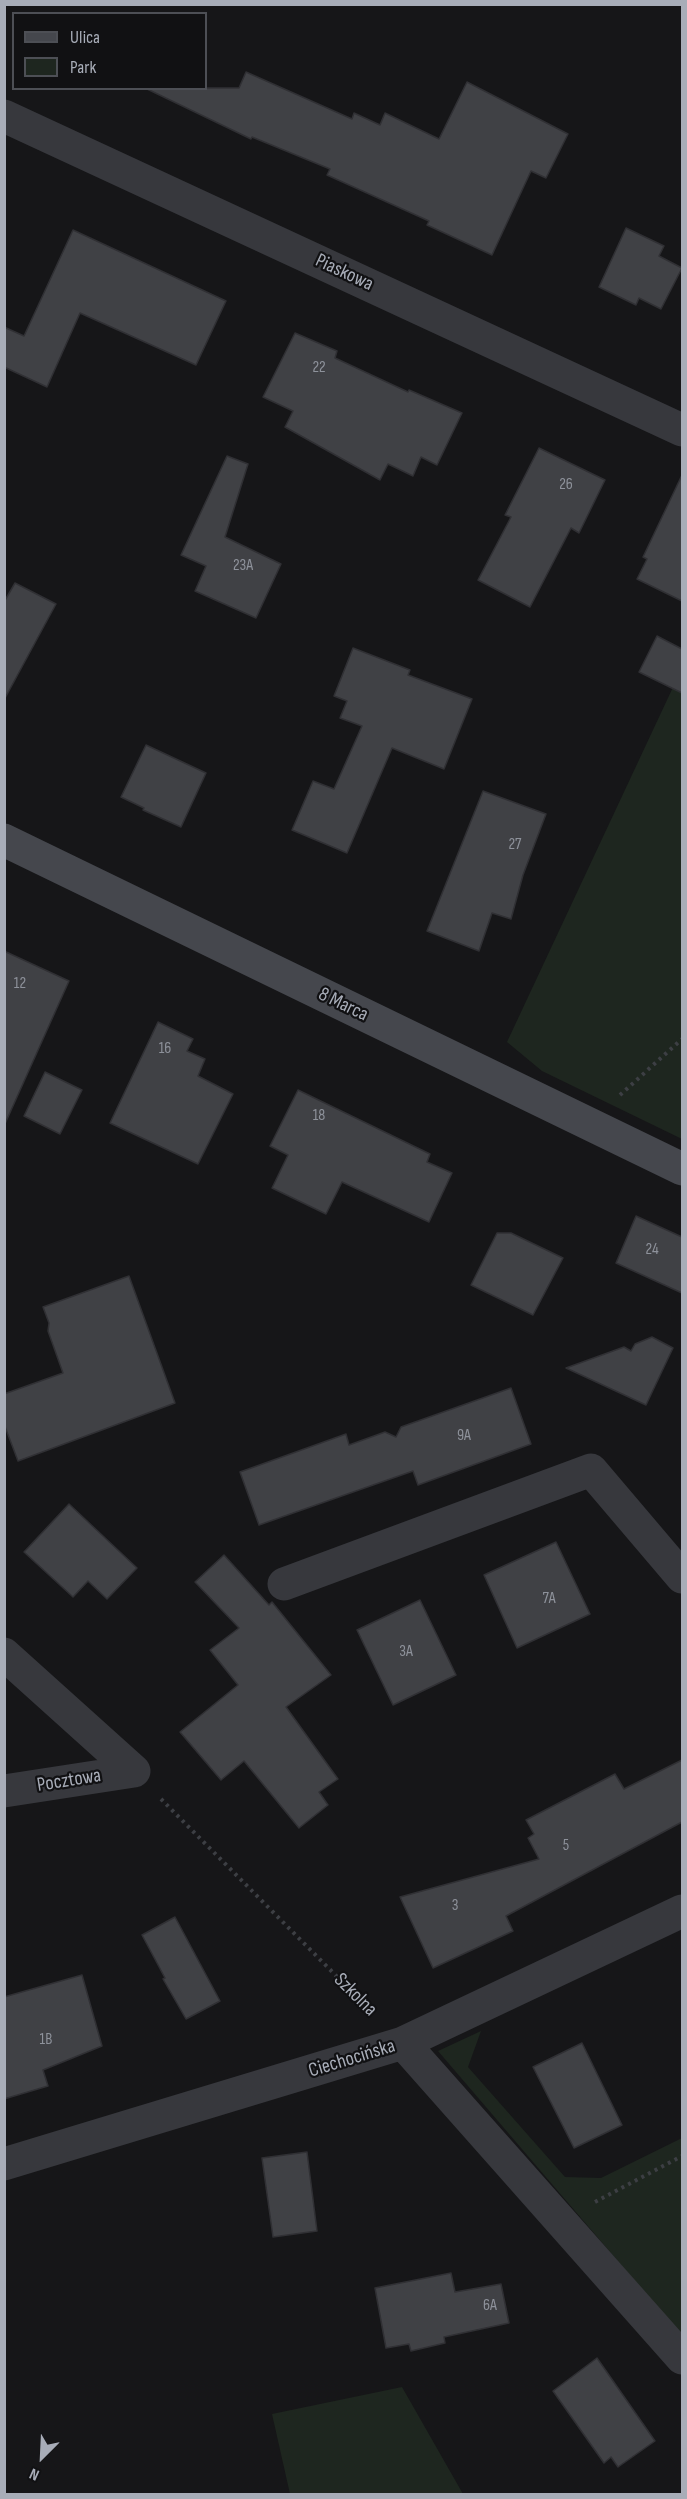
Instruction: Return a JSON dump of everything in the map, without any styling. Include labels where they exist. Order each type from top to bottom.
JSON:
[{"type":"street","name":"Piaskowa","points":[[4,116],[682,430]]},
{"type":"street","name":"8 Marca","points":[[7,846],[682,1169]]},
{"type":"street","points":[[284,1584],[591,1470],[682,1577]]},
{"type":"street","points":[[4,1654],[134,1771]]},
{"type":"street","name":"Pocztowa","points":[[4,1791],[134,1771]]},
{"type":"street","name":"Ciechocińska","points":[[4,2164],[403,2043],[682,1911]]},
{"type":"street","points":[[403,2043],[682,2358]]},
{"type":"path","points":[[588,1123],[682,1039]]},
{"type":"path","name":"Szkolna","points":[[134,1771],[403,2043]]},
{"type":"path","points":[[559,2221],[682,2156]]},
{"type":"green space","points":[[682,668],[682,1139],[542,1071],[507,1042]]},
{"type":"green space","points":[[481,2031],[468,2067],[565,2177],[601,2178],[682,2138],[682,2336],[438,2051]]},
{"type":"green space","points":[[402,2387],[463,2494],[290,2494],[272,2414]]},
{"type":"building","points":[[246,72],[352,119],[354,113],[380,125],[385,113],[439,139],[467,82],[568,134],[546,178],[531,171],[492,255],[427,225],[429,221],[327,175],[330,169],[252,137],[251,139],[149,90],[239,88]]},
{"type":"building","points":[[626,228],[664,246],[659,256],[682,268],[661,309],[639,298],[636,305],[599,287]]},
{"type":"building","points":[[73,230],[226,301],[196,365],[80,313],[47,387],[4,367],[4,327],[24,336]]},
{"type":"building","points":[[295,333],[337,351],[335,358],[408,392],[409,390],[462,413],[437,465],[421,457],[413,476],[388,464],[380,480],[285,427],[293,411],[263,397]]},
{"type":"building","points":[[539,448],[605,480],[579,533],[571,528],[530,607],[478,580],[511,517],[505,515]]},
{"type":"building","points":[[227,456],[248,464],[225,537],[281,564],[256,618],[195,591],[206,566],[181,555]]},
{"type":"building","points":[[682,475],[682,601],[637,579],[647,559],[643,557]]},
{"type":"building","points":[[15,583],[56,604],[4,700],[4,602]]},
{"type":"building","points":[[657,636],[682,649],[682,693],[639,672]]},
{"type":"building","points":[[353,648],[410,670],[408,675],[472,699],[444,769],[392,748],[347,853],[292,830],[313,781],[334,789],[362,726],[340,718],[347,701],[334,696]]},
{"type":"building","points":[[146,745],[206,773],[181,827],[121,797]]},
{"type":"building","points":[[483,791],[546,814],[523,875],[511,919],[492,913],[479,951],[427,931]]},
{"type":"building","points":[[4,951],[69,981],[4,1126]]},
{"type":"building","points":[[158,1022],[193,1039],[187,1051],[205,1059],[198,1076],[233,1094],[198,1164],[110,1123]]},
{"type":"building","points":[[45,1072],[82,1090],[60,1134],[24,1116]]},
{"type":"building","points":[[298,1090],[430,1154],[427,1162],[452,1173],[429,1222],[342,1182],[326,1214],[272,1188],[288,1155],[270,1146]]},
{"type":"building","points":[[636,1216],[682,1237],[682,1293],[616,1263]]},
{"type":"building","points":[[497,1233],[511,1233],[563,1258],[533,1315],[471,1285]]},
{"type":"building","points":[[129,1276],[175,1403],[18,1461],[4,1424],[4,1394],[63,1373],[48,1331],[49,1323],[43,1307]]},
{"type":"building","points":[[652,1337],[673,1348],[646,1405],[566,1368],[624,1347],[631,1351],[635,1344]]},
{"type":"building","points":[[511,1388],[531,1444],[418,1485],[413,1471],[259,1525],[240,1472],[346,1434],[349,1445],[385,1432],[396,1437],[401,1427]]},
{"type":"building","points":[[69,1504],[137,1568],[107,1599],[88,1581],[73,1597],[24,1552]]},
{"type":"building","points":[[556,1542],[590,1614],[517,1648],[484,1575]]},
{"type":"building","points":[[224,1555],[269,1605],[272,1602],[331,1675],[286,1707],[338,1779],[319,1792],[328,1805],[299,1828],[244,1761],[221,1780],[180,1732],[238,1685],[210,1650],[239,1628],[195,1582]]},
{"type":"building","points":[[420,1600],[456,1675],[393,1705],[357,1630]]},
{"type":"building","points":[[682,1760],[682,1822],[506,1916],[513,1931],[433,1968],[400,1897],[539,1859],[528,1838],[534,1834],[526,1820],[615,1774],[624,1789]]},
{"type":"building","points":[[175,1917],[220,2001],[186,2019],[163,1979],[165,1978],[142,1935]]},
{"type":"building","points":[[82,1975],[102,2046],[43,2070],[48,2086],[4,2099],[4,1997]]},
{"type":"building","points":[[582,2043],[622,2125],[574,2148],[533,2067]]},
{"type":"building","points":[[307,2152],[317,2231],[273,2237],[262,2158]]},
{"type":"building","points":[[451,2273],[455,2292],[501,2284],[509,2323],[444,2337],[445,2343],[411,2351],[409,2344],[386,2348],[375,2288]]},
{"type":"building","points":[[597,2358],[655,2441],[618,2467],[611,2457],[604,2463],[553,2391]]}]
